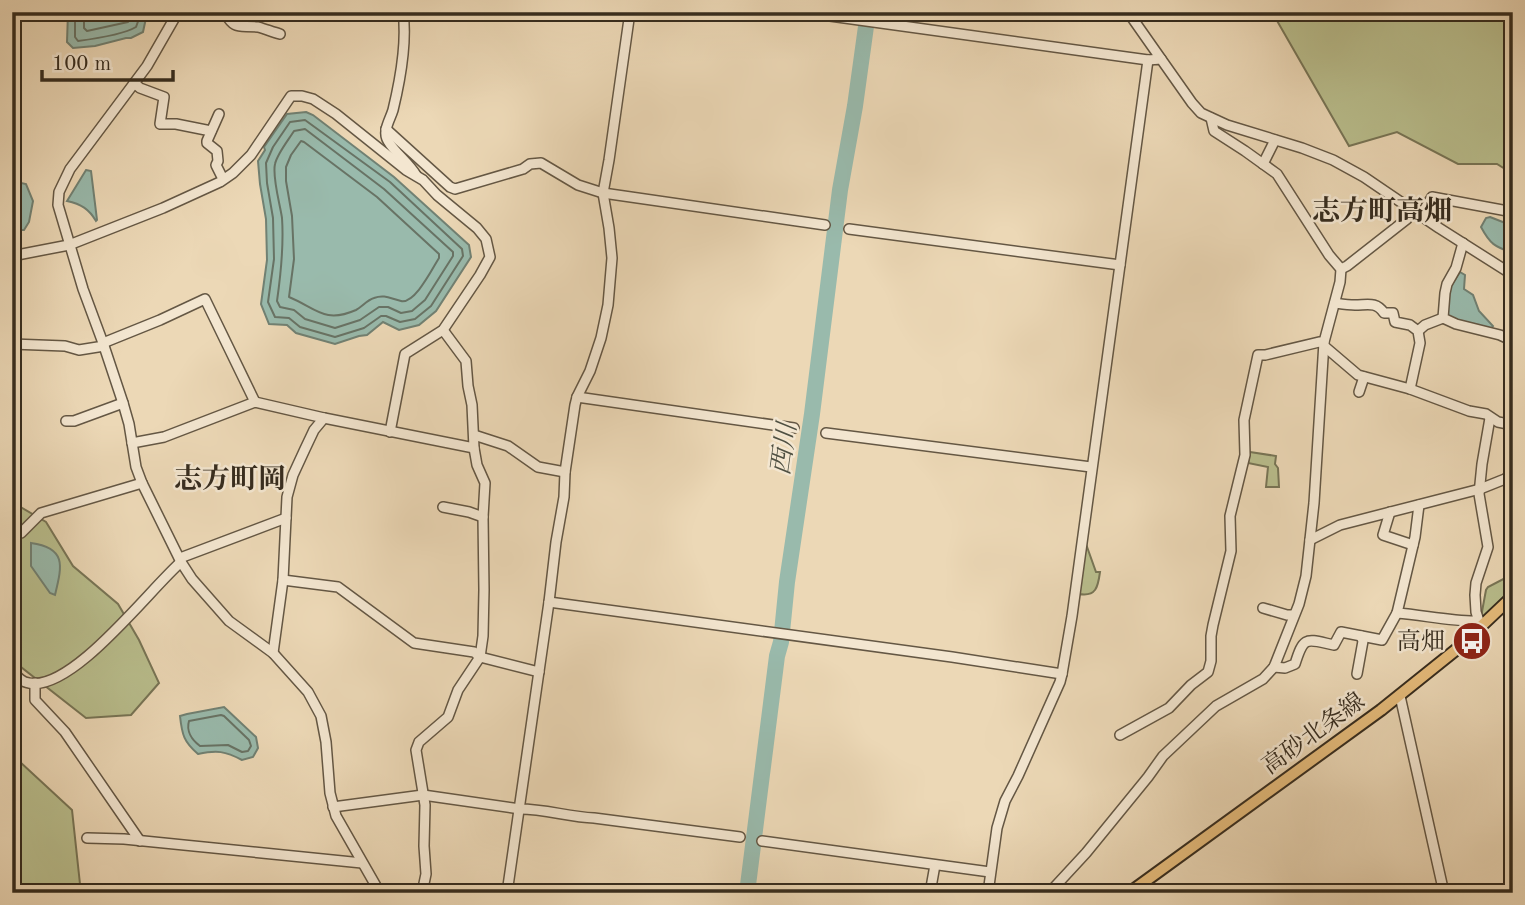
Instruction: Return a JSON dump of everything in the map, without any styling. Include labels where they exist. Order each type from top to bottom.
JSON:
[{"type":"main road","name":"高砂北条線","points":[[1129,893],[1400,696],[1513,596]]},
{"type":"street","points":[[178,12],[147,66],[64,180],[58,205],[83,289],[123,403],[136,467],[142,483],[192,579],[229,621],[273,653],[308,692],[321,716],[333,807],[341,827],[380,893]]},
{"type":"street","points":[[403,12],[404,48],[393,110],[386,129],[387,139],[416,176]]},
{"type":"street","points":[[507,893],[577,397],[594,360],[608,305],[612,258],[603,193],[630,12]]},
{"type":"street","points":[[801,12],[1148,60],[1161,58]]},
{"type":"street","points":[[1128,12],[1201,113],[1333,160],[1364,177],[1513,275]]},
{"type":"street","points":[[228,14],[233,25],[238,27],[258,27],[280,34]]},
{"type":"street","points":[[988,893],[997,828],[1005,801],[1062,674],[1148,60]]},
{"type":"street","points":[[134,83],[164,97],[160,124],[176,124],[211,131]]},
{"type":"street","points":[[12,256],[69,245],[163,208],[223,179],[251,155],[291,96],[313,99],[416,176],[477,228],[489,248],[490,257],[480,275],[443,330],[405,354],[390,432]]},
{"type":"street","points":[[219,114],[207,143],[217,150],[216,165],[223,179]]},
{"type":"street","points":[[1211,118],[1214,131],[1277,174],[1329,255],[1341,269]]},
{"type":"street","points":[[386,129],[455,189],[523,169],[530,163],[541,163],[578,184],[603,193],[825,225]]},
{"type":"street","points":[[1263,163],[1275,140]]},
{"type":"street","points":[[1341,269],[1432,197],[1513,212]]},
{"type":"street","points":[[849,229],[1120,265]]},
{"type":"street","points":[[1443,318],[1447,284],[1456,268],[1463,243]]},
{"type":"street","points":[[1049,893],[1086,853],[1163,756],[1216,706],[1263,679],[1274,667],[1299,604],[1306,576],[1314,503],[1324,344],[1341,269]]},
{"type":"street","points":[[12,344],[65,345],[79,350],[104,345],[205,299],[256,402]]},
{"type":"street","points":[[1335,303],[1376,305],[1385,313],[1393,313],[1395,322],[1410,324],[1418,331],[1420,343],[1410,390]]},
{"type":"street","points":[[1418,331],[1443,318],[1513,341]]},
{"type":"street","points":[[422,893],[426,874],[423,795],[416,750],[419,743],[448,717],[458,690],[480,657],[484,602],[485,483],[477,465],[474,447],[466,361],[443,330]]},
{"type":"street","points":[[1324,344],[1358,375],[1486,414],[1498,422],[1513,425]]},
{"type":"street","points":[[1121,735],[1169,708],[1208,672],[1213,625],[1231,551],[1230,516],[1245,455],[1244,420],[1258,355],[1324,344]]},
{"type":"street","points":[[1359,392],[1364,377]]},
{"type":"street","points":[[577,397],[794,428]]},
{"type":"street","points":[[132,443],[164,437],[256,402],[390,432],[474,447]]},
{"type":"street","points":[[66,421],[74,421],[123,403]]},
{"type":"street","points":[[273,653],[284,580],[287,497],[293,475],[314,430],[324,418]]},
{"type":"street","points":[[1481,627],[1476,612],[1475,594],[1488,547],[1480,489],[1490,418]]},
{"type":"street","points":[[826,433],[1091,467]]},
{"type":"street","points":[[474,435],[508,446],[538,467],[565,472]]},
{"type":"street","points":[[1310,540],[1340,525],[1480,489],[1513,474]]},
{"type":"street","points":[[21,533],[41,513],[142,483]]},
{"type":"street","points":[[1274,667],[1285,668],[1295,664],[1300,647],[1306,642],[1334,645],[1341,632],[1382,640],[1397,613],[1413,545],[1419,505]]},
{"type":"street","points":[[443,507],[483,517]]},
{"type":"street","points":[[1390,512],[1383,535],[1413,545]]},
{"type":"street","points":[[12,670],[21,680],[29,683],[55,680],[97,649],[181,560],[286,518]]},
{"type":"street","points":[[284,580],[338,587],[414,643],[474,652],[480,657],[539,671]]},
{"type":"street","points":[[549,602],[1062,674]]},
{"type":"street","points":[[1263,608],[1294,615]]},
{"type":"street","points":[[1397,613],[1454,621],[1475,621],[1481,627]]},
{"type":"street","points":[[1357,674],[1362,636]]},
{"type":"street","points":[[35,683],[35,700],[65,732],[140,841]]},
{"type":"street","points":[[1400,696],[1444,893]]},
{"type":"street","points":[[333,807],[423,795],[740,838]]},
{"type":"street","points":[[87,838],[362,863]]},
{"type":"street","points":[[762,841],[990,872]]},
{"type":"street","points":[[930,893],[934,865]]},
{"type":"green space","points":[[1272,12],[1513,12],[1513,174],[1497,164],[1458,164],[1397,132],[1349,146]]},
{"type":"green space","points":[[1250,452],[1276,456],[1279,487],[1266,487],[1268,467],[1248,463]]},
{"type":"green space","points":[[12,502],[46,522],[73,566],[118,604],[139,640],[159,683],[131,715],[86,718],[17,664],[12,678]]},
{"type":"green space","points":[[1086,544],[1096,572],[1100,572],[1095,590],[1085,595],[1079,594]]},
{"type":"green space","points":[[1513,574],[1513,587],[1483,619],[1481,617],[1488,587]]},
{"type":"green space","points":[[12,731],[19,761],[72,810],[80,884],[92,893],[12,893]]},
{"type":"water","points":[[68,12],[152,12],[151,19],[146,18],[143,32],[131,38],[73,48],[67,42]]},
{"type":"water","points":[[306,112],[394,177],[469,245],[471,257],[436,311],[419,325],[399,330],[383,322],[367,335],[335,344],[296,333],[287,325],[269,324],[261,304],[267,260],[266,219],[258,161],[265,150],[264,147],[287,114]]},
{"type":"water","points":[[86,170],[91,171],[96,221],[84,208],[67,201]]},
{"type":"water","points":[[12,181],[26,184],[33,201],[29,222],[24,230],[12,230]]},
{"type":"water","points":[[1486,218],[1513,226],[1513,253],[1494,244],[1484,233],[1481,227]]},
{"type":"water","points":[[1460,272],[1465,275],[1464,289],[1473,295],[1479,311],[1493,326],[1491,329],[1447,317],[1449,289]]},
{"type":"water","points":[[31,543],[51,549],[59,560],[55,595],[50,593],[31,566]]},
{"type":"water","points":[[224,707],[256,737],[258,748],[253,757],[242,760],[221,752],[198,754],[187,742],[180,716]]},
{"type":"waterway","name":"西川","points":[[747,893],[840,190],[868,12]]},
{"type":"place","name":"高畑","points":[[1472,641]]},
{"type":"district","name":"志方町高畑","points":[[1382,210]]},
{"type":"district","name":"志方町岡","points":[[230,478]]}]
